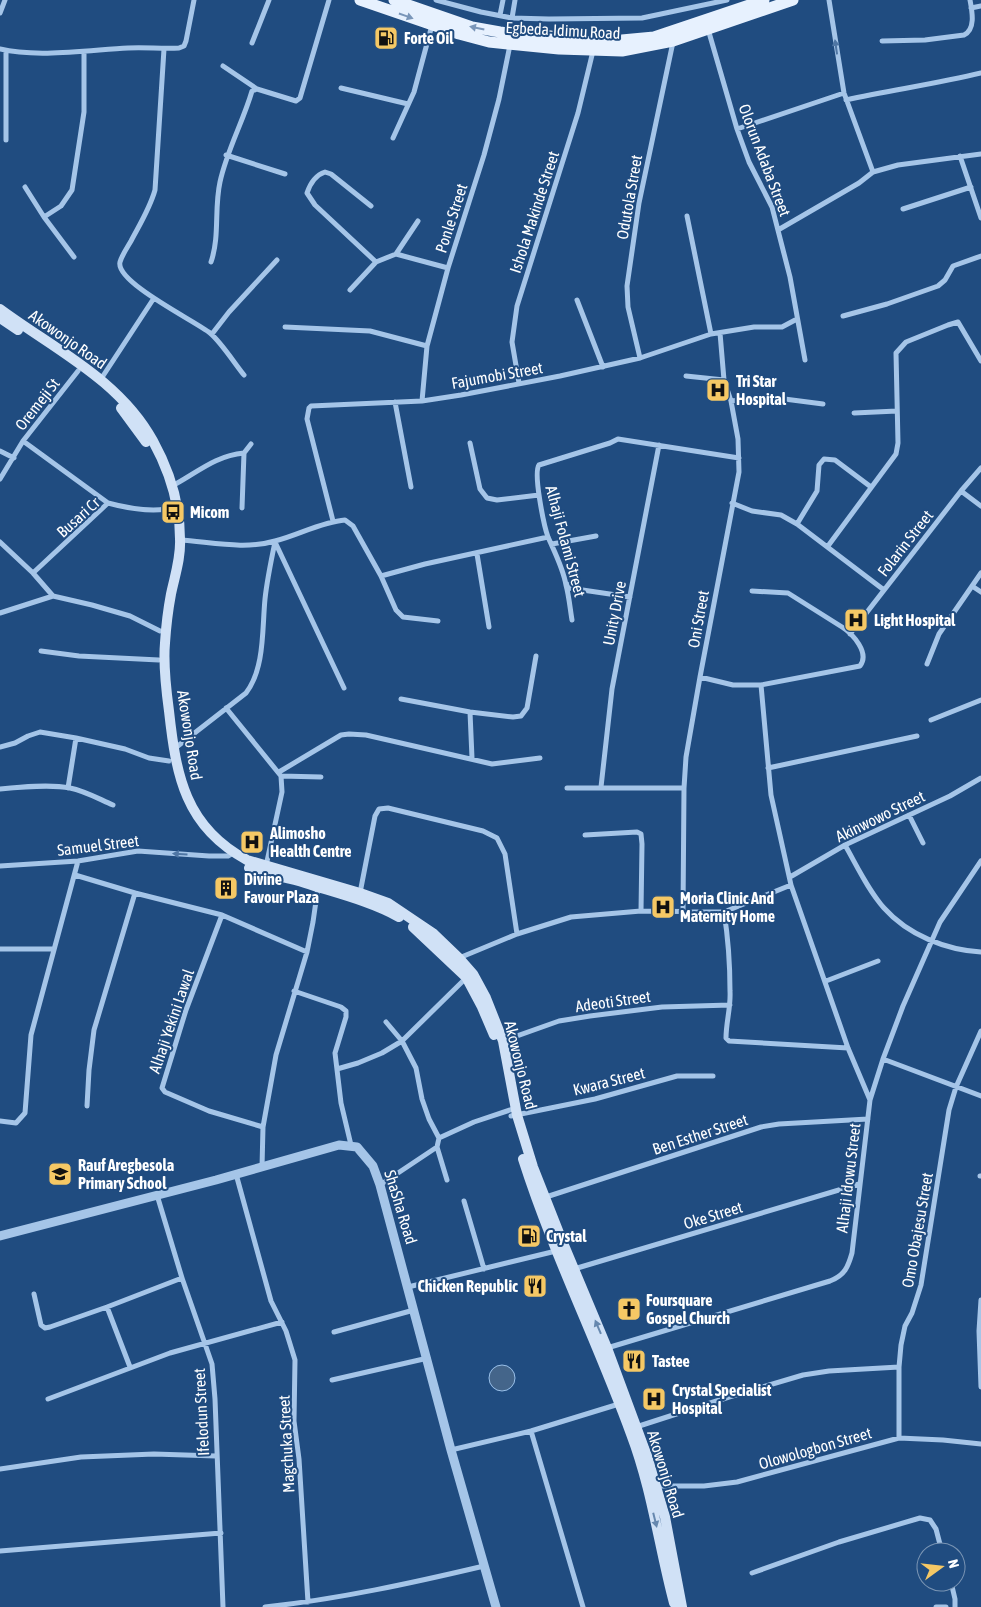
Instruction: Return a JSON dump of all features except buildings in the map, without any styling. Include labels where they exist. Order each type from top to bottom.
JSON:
[{"type":"main road","name":"Egbeda-Idimu Road","points":[[360,0],[490,42],[550,49],[622,51],[673,41],[793,0]]},
{"type":"main road","name":"Egbeda-Idimu Road","points":[[394,0],[472,27],[563,40],[611,42],[654,37],[764,0]]},
{"type":"main road","name":"Akowonjo Road","points":[[0,309],[101,379],[121,399],[142,423],[153,442],[171,486],[180,553],[164,646],[174,750],[181,782],[192,807],[230,854],[366,902],[386,910],[403,920],[421,933],[466,977],[482,1007],[496,1044],[530,1180],[556,1251],[574,1280],[607,1348],[647,1456],[675,1607]]},
{"type":"main road","name":"Akowonjo Road","points":[[0,318],[61,357],[96,383],[116,402],[147,442],[160,469],[174,508]]},
{"type":"main road","name":"Akowonjo Road","points":[[178,540],[162,616],[159,660],[169,761],[173,776],[187,808],[198,826],[212,842],[246,867],[263,874],[360,893],[388,903],[434,934],[473,974],[486,998],[503,1041],[514,1112],[533,1167],[574,1269],[574,1280],[640,1460],[665,1517],[682,1607]]},
{"type":"street","points":[[0,13],[5,0]]},
{"type":"street","points":[[0,49],[6,51],[84,52],[130,48],[178,48],[184,46],[194,0]]},
{"type":"street","points":[[252,43],[268,0]]},
{"type":"street","points":[[223,66],[258,89],[296,101],[300,98],[329,0]]},
{"type":"street","points":[[436,0],[480,12],[512,18],[578,19],[642,18],[727,0]]},
{"type":"street","points":[[500,16],[503,0]]},
{"type":"street","points":[[512,18],[515,0]]},
{"type":"street","points":[[829,0],[844,93],[873,172]]},
{"type":"street","points":[[882,41],[925,40],[964,35],[972,28],[970,0]]},
{"type":"street","points":[[971,8],[981,6]]},
{"type":"street","points":[[393,138],[414,92],[432,24]]},
{"type":"street","name":"Olorun Adaba Street","points":[[708,29],[737,129],[749,162],[772,207],[790,277],[805,360]]},
{"type":"street","name":"Odutola Street","points":[[640,358],[628,307],[627,286],[639,202],[673,41]]},
{"type":"street","name":"Ponle Street","points":[[422,400],[428,346],[448,268],[484,155],[499,99],[510,44]]},
{"type":"street","points":[[164,48],[155,190],[151,204],[120,262],[120,266],[126,278],[212,334],[244,375]]},
{"type":"street","name":"Ishola Makinde Street","points":[[519,383],[512,342],[517,306],[578,113],[593,50]]},
{"type":"street","points":[[6,51],[6,140]]},
{"type":"street","points":[[44,217],[61,206],[72,190],[84,112],[84,52]]},
{"type":"street","points":[[846,100],[891,90],[939,83],[981,73]]},
{"type":"street","points":[[342,88],[408,104]]},
{"type":"street","points":[[211,262],[216,248],[219,185],[226,155],[252,91],[258,89]]},
{"type":"street","points":[[737,129],[844,93]]},
{"type":"street","points":[[778,230],[859,183],[873,172],[898,165],[981,154]]},
{"type":"street","points":[[226,155],[285,174]]},
{"type":"street","points":[[960,156],[981,218]]},
{"type":"street","points":[[371,206],[332,174],[325,172],[320,174],[310,186],[308,193],[315,205],[376,262]]},
{"type":"street","points":[[903,209],[971,187]]},
{"type":"street","points":[[25,188],[74,257]]},
{"type":"street","points":[[687,216],[711,334]]},
{"type":"street","points":[[350,290],[376,262],[396,254],[418,220]]},
{"type":"street","points":[[396,254],[448,268]]},
{"type":"street","points":[[842,316],[887,304],[938,286],[945,280],[953,266],[981,256]]},
{"type":"street","points":[[212,334],[229,312],[277,260]]},
{"type":"street","points":[[101,379],[154,298]]},
{"type":"street","points":[[577,300],[603,367]]},
{"type":"street","name":"Fajumobi Street","points":[[333,521],[307,419],[311,406],[395,402],[461,395],[640,358],[711,334],[754,327],[782,327],[797,319]]},
{"type":"street","points":[[828,546],[896,454],[898,443],[896,353],[906,342],[958,322],[981,361]]},
{"type":"street","points":[[285,327],[370,331],[428,346]]},
{"type":"street","name":"Oni Street","points":[[683,912],[686,757],[739,472],[738,439],[731,401],[724,380],[720,333]]},
{"type":"street","name":"Oremeji St","points":[[0,479],[23,441],[78,371]]},
{"type":"street","points":[[686,376],[724,380]]},
{"type":"street","points":[[731,401],[769,398],[823,404]]},
{"type":"street","points":[[395,402],[410,487]]},
{"type":"street","points":[[854,413],[897,411]]},
{"type":"street","name":"Alhaji Folami Street","points":[[572,620],[566,584],[548,537],[539,495],[536,474],[539,465],[618,439],[739,458]]},
{"type":"street","points":[[23,441],[108,504]]},
{"type":"street","points":[[470,443],[480,489],[487,498],[497,500],[539,495]]},
{"type":"street","points":[[242,508],[244,453],[250,444]]},
{"type":"street","name":"Unity Drive","points":[[602,787],[612,689],[659,445]]},
{"type":"street","points":[[0,451],[14,458]]},
{"type":"street","points":[[171,486],[214,461],[244,453]]},
{"type":"street","points":[[797,524],[817,491],[819,465],[824,460],[834,460],[871,487]]},
{"type":"street","name":"Folarin Street","points":[[850,634],[981,468]]},
{"type":"street","points":[[961,491],[981,506]]},
{"type":"street","points":[[732,503],[752,511],[781,515],[797,524],[884,590]]},
{"type":"street","name":"Busari Cr","points":[[34,573],[108,504],[126,508],[158,510],[174,508]]},
{"type":"street","points":[[178,540],[256,545],[275,542],[333,521],[345,520],[353,526],[396,610],[403,617],[438,621]]},
{"type":"street","points":[[552,544],[596,536]]},
{"type":"street","points":[[380,576],[425,564],[548,537]]},
{"type":"street","points":[[0,542],[34,573],[53,596]]},
{"type":"street","points":[[275,542],[344,688]]},
{"type":"street","points":[[174,750],[246,693],[254,683],[258,670],[265,597],[275,542]]},
{"type":"street","points":[[477,554],[489,627]]},
{"type":"street","points":[[927,664],[939,634],[981,573]]},
{"type":"street","points":[[566,584],[569,588],[630,597]]},
{"type":"street","points":[[972,586],[981,592]]},
{"type":"street","points":[[700,677],[733,685],[761,685],[860,666],[864,659],[863,651],[846,630],[788,593],[752,591]]},
{"type":"street","points":[[0,613],[53,596],[130,616],[160,631]]},
{"type":"street","points":[[41,652],[159,660]]},
{"type":"street","points":[[401,699],[470,712],[513,717],[521,716],[527,708],[536,656]]},
{"type":"street","points":[[761,685],[768,768],[776,819],[791,886],[848,1048],[870,1100]]},
{"type":"street","points":[[931,720],[981,700]]},
{"type":"street","points":[[226,708],[280,774],[282,792],[266,867]]},
{"type":"street","points":[[470,712],[472,758]]},
{"type":"street","points":[[0,747],[15,743],[40,732],[125,749],[149,758],[169,761]]},
{"type":"street","points":[[280,774],[341,735],[349,734],[366,735],[492,764],[540,758]]},
{"type":"street","points":[[768,768],[917,736]]},
{"type":"street","points":[[68,788],[76,738]]},
{"type":"street","points":[[280,774],[321,777]]},
{"type":"street","name":"Akinwowo Street","points":[[790,877],[845,845],[950,796],[981,778]]},
{"type":"street","points":[[0,788],[28,786],[68,788],[84,792],[113,805]]},
{"type":"street","points":[[566,788],[684,788]]},
{"type":"street","points":[[360,893],[375,816],[379,808],[393,809],[483,831],[497,838],[505,854],[517,934]]},
{"type":"street","points":[[909,815],[923,843]]},
{"type":"street","points":[[585,835],[637,832],[641,834],[641,911]]},
{"type":"street","points":[[845,845],[865,881],[883,907],[902,924],[931,941],[981,952]]},
{"type":"street","name":"Samuel Street","points":[[0,866],[78,861],[138,850],[230,854]]},
{"type":"street","points":[[0,1121],[16,1123],[25,1113],[31,1036],[78,861]]},
{"type":"street","name":"Alhaji Idowu Street","points":[[607,1348],[830,1280],[842,1275],[846,1270],[852,1253],[870,1100],[883,1059],[903,1006],[940,922],[981,861]]},
{"type":"street","points":[[75,875],[134,893],[222,915],[307,952]]},
{"type":"street","points":[[262,1167],[263,1127],[276,1055],[307,952],[314,922],[319,885]]},
{"type":"street","points":[[459,958],[517,934],[571,917],[641,911],[724,912],[791,886]]},
{"type":"street","points":[[87,1106],[94,1030],[134,893]]},
{"type":"street","points":[[724,912],[727,931],[730,992],[726,1033],[726,1038],[729,1042],[848,1048]]},
{"type":"street","name":"Alhaji Yekini Lawal","points":[[222,915],[186,1010],[162,1088],[165,1092],[209,1111],[263,1127]]},
{"type":"street","points":[[0,950],[54,949]]},
{"type":"street","points":[[826,981],[878,961]]},
{"type":"street","points":[[337,1069],[382,1054],[402,1041],[466,977]]},
{"type":"street","points":[[0,1236],[339,1145],[351,1146],[341,1102],[335,1053],[346,1017],[346,1011],[341,1006],[294,991]]},
{"type":"street","name":"Adeoti Street","points":[[503,1041],[559,1021],[590,1016],[662,1008],[730,1005]]},
{"type":"street","points":[[386,1022],[402,1041],[416,1068],[422,1099],[429,1119],[439,1138],[437,1147],[447,1180]]},
{"type":"street","name":"Omo Obajesu Street","points":[[899,1438],[899,1367],[902,1335],[912,1313],[921,1284],[949,1110],[956,1087],[981,1031]]},
{"type":"street","points":[[883,1059],[981,1096]]},
{"type":"street","name":"Kwara Street","points":[[439,1138],[474,1122],[514,1112],[595,1099],[677,1076],[713,1076]]},
{"type":"street","name":"Ben Esther Street","points":[[546,1197],[761,1127],[779,1124],[868,1119]]},
{"type":"street","name":"ShaSha Road","points":[[351,1146],[357,1147],[367,1157],[373,1166],[380,1184],[428,1358],[451,1450],[496,1607]]},
{"type":"street","points":[[380,1184],[437,1147]]},
{"type":"street","name":"Magchuka Street","points":[[236,1174],[271,1301],[286,1331],[295,1360],[294,1421],[299,1459],[308,1602]]},
{"type":"street","name":"Oke Street","points":[[574,1269],[859,1184]]},
{"type":"street","name":"Ifelodun Street","points":[[157,1195],[182,1278],[212,1364],[223,1607]]},
{"type":"street","points":[[464,1201],[484,1269]]},
{"type":"street","points":[[408,1288],[556,1251]]},
{"type":"street","points":[[34,1294],[41,1325],[44,1328],[60,1325],[182,1278]]},
{"type":"street","points":[[981,1300],[979,1331],[981,1387]]},
{"type":"street","points":[[107,1307],[130,1367]]},
{"type":"street","points":[[334,1332],[415,1310]]},
{"type":"street","points":[[48,1399],[130,1367],[205,1342],[282,1322]]},
{"type":"street","points":[[332,1380],[428,1358]]},
{"type":"street","points":[[636,1427],[803,1375],[829,1371],[899,1367]]},
{"type":"street","points":[[451,1450],[531,1431],[619,1404]]},
{"type":"street","points":[[531,1431],[583,1607]]},
{"type":"street","name":"Olowologbon Street","points":[[655,1493],[737,1482],[899,1438],[981,1444]]},
{"type":"street","points":[[0,1469],[91,1456],[154,1454],[216,1456]]},
{"type":"street","points":[[752,1574],[839,1542],[920,1518],[930,1520],[934,1524],[939,1542]]},
{"type":"street","points":[[0,1550],[221,1532]]},
{"type":"street","points":[[266,1607],[297,1605],[425,1580],[484,1566]]},
{"type":"street","points":[[953,1592],[954,1607]]},
{"type":"street","points":[[936,1607],[946,1607]]},
{"type":"water","points":[[502,1365],[511,1369],[515,1378],[511,1387],[502,1391],[493,1387],[489,1378],[493,1369]]},
{"type":"place","name":"Forte Oil","points":[[386,38]]},
{"type":"place","name":"Tri Star Hospital","points":[[718,390]]},
{"type":"place","name":"Micom","points":[[173,512]]},
{"type":"place","name":"Light Hospital","points":[[856,620]]},
{"type":"place","name":"Alimosho Health Centre","points":[[252,842]]},
{"type":"place","name":"Divine Favour Plaza","points":[[226,888]]},
{"type":"place","name":"Moria Clinic And Maternity Home","points":[[663,907]]},
{"type":"place","name":"Rauf Aregbesola Primary School","points":[[60,1174]]},
{"type":"place","name":"Crystal","points":[[529,1236]]},
{"type":"place","name":"Chicken Republic","points":[[535,1286]]},
{"type":"place","name":"Foursquare Gospel Church","points":[[629,1309]]},
{"type":"place","name":"Tastee","points":[[634,1361]]},
{"type":"place","name":"Crystal Specialist Hospital","points":[[654,1399]]}]
